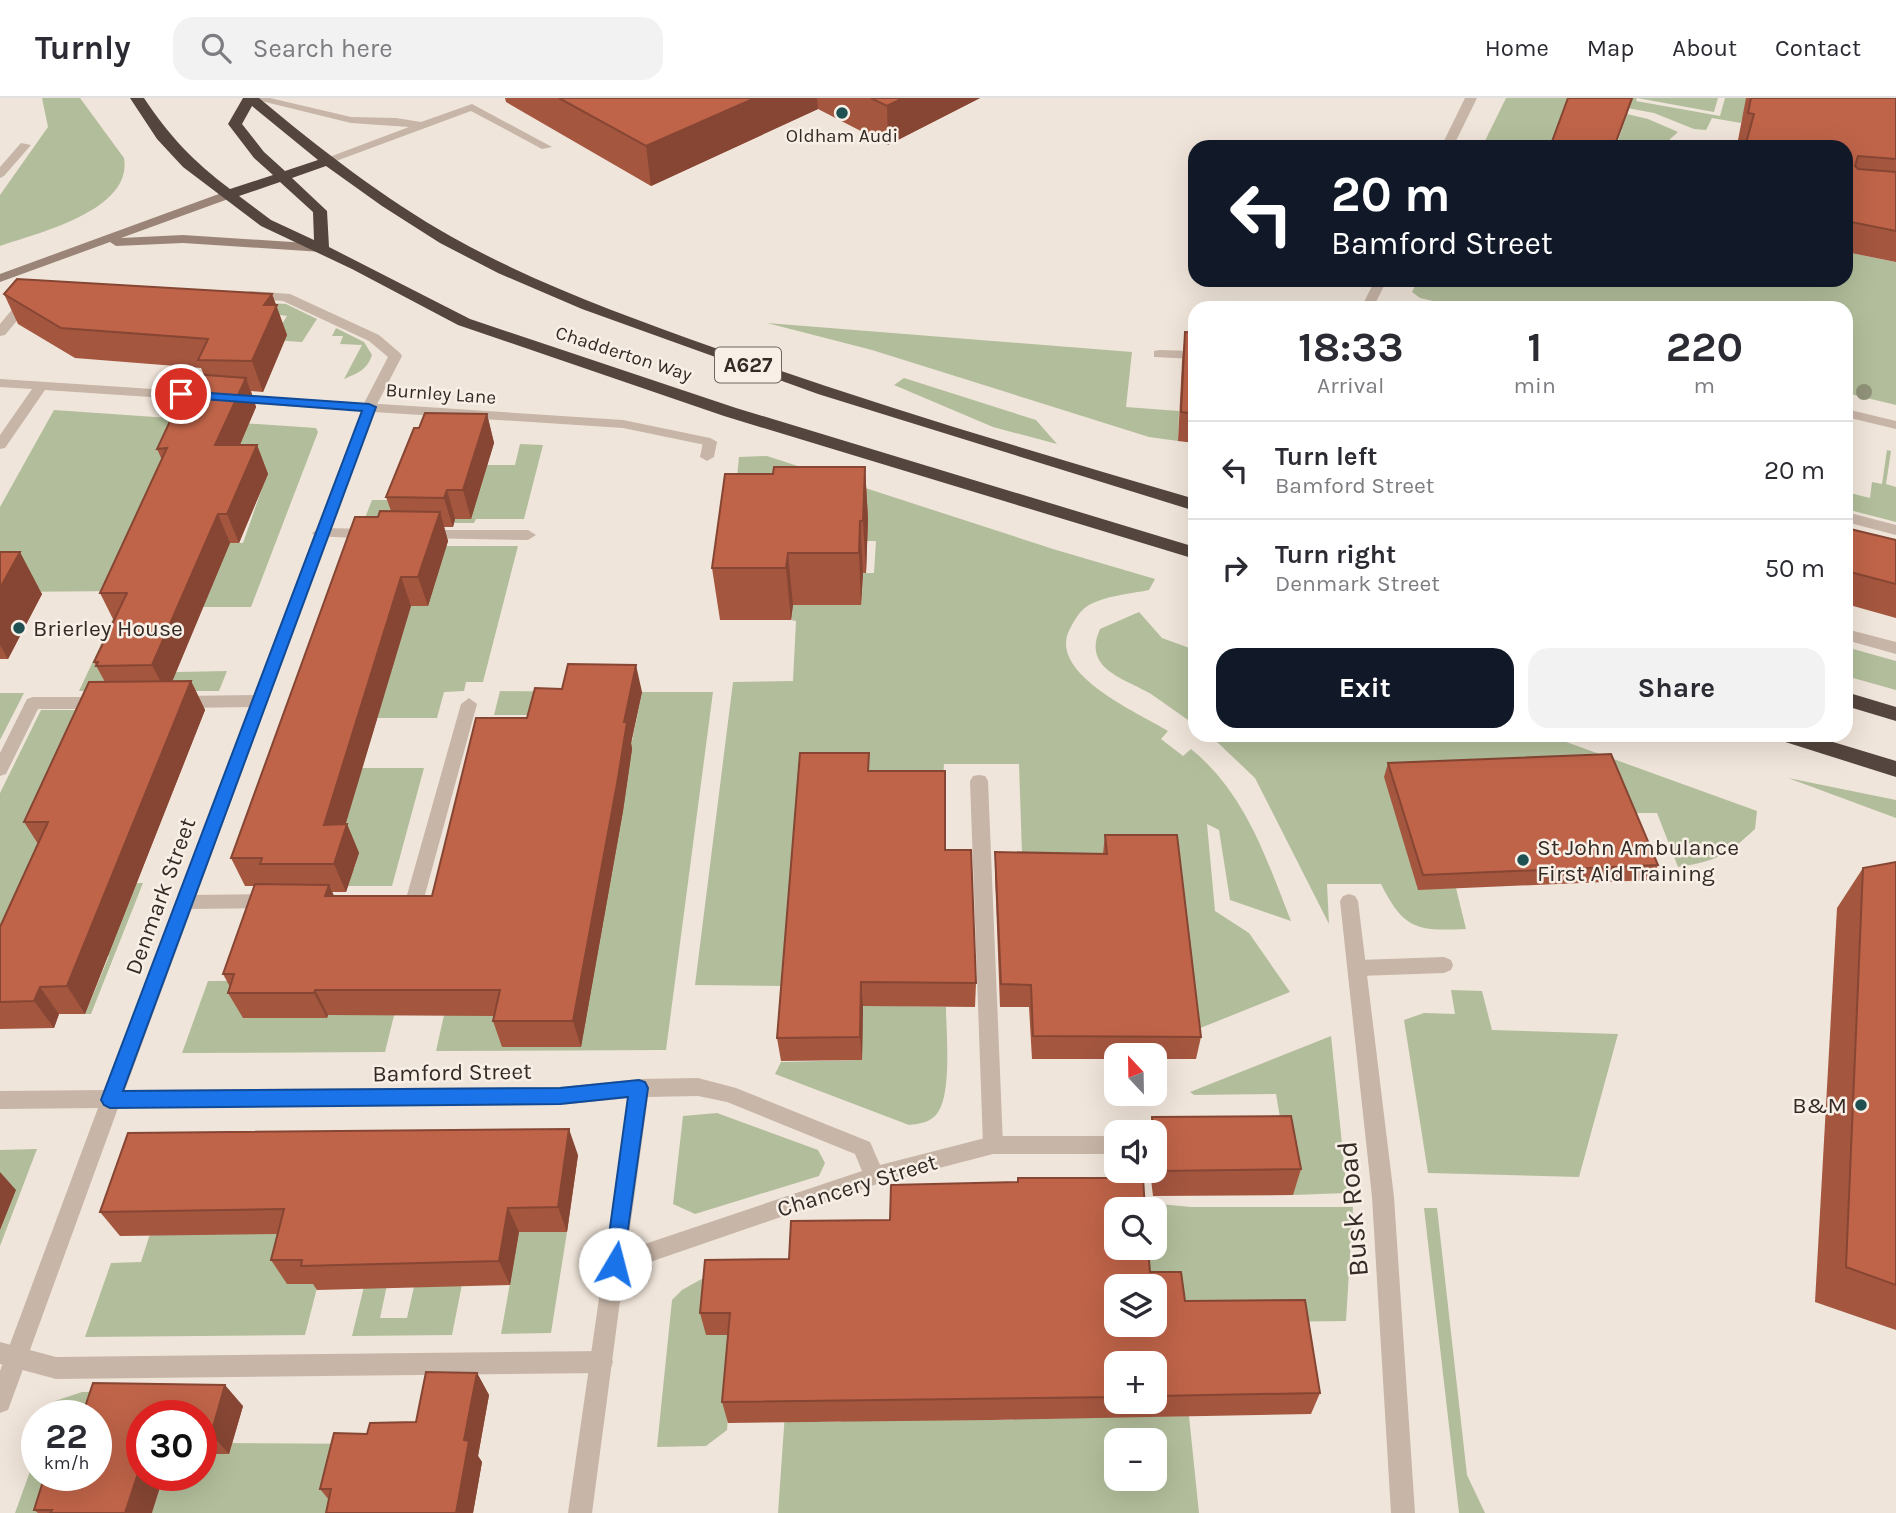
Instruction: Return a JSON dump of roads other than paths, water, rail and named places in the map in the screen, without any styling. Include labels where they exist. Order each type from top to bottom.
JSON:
[{"type":"highway","name":"Chadderton Way","points":[[138,98],[162,136],[188,164],[265,223],[322,248],[464,322],[730,412],[1188,551]]},
{"type":"highway","name":"Chadderton Way","points":[[252,98],[328,161],[420,223],[475,255],[547,289],[767,372],[1188,503]]},
{"type":"highway","points":[[252,98],[235,124],[259,155],[320,211],[322,248]]},
{"type":"highway","points":[[227,195],[328,161]]},
{"type":"highway","points":[[1853,701],[1896,714]]},
{"type":"highway","points":[[1809,742],[1896,769]]},
{"type":"street","points":[[252,98],[351,120],[396,121],[426,126]]},
{"type":"street","points":[[1450,140],[1471,98]]},
{"type":"street","points":[[328,161],[472,107],[546,148]]},
{"type":"street","points":[[0,174],[25,145]]},
{"type":"street","points":[[0,278],[227,195]]},
{"type":"street","points":[[102,242],[183,239],[322,248]]},
{"type":"street","name":"Denmark Street","points":[[0,1402],[8,1355],[110,1100],[320,533],[369,407],[395,356],[374,338],[285,298],[233,294]]},
{"type":"street","points":[[0,332],[25,303],[37,299]]},
{"type":"street","points":[[1159,354],[1188,355]]},
{"type":"street","name":"Burnley Lane","points":[[0,383],[622,424],[709,449]]},
{"type":"street","points":[[0,445],[41,386]]},
{"type":"street","points":[[1853,415],[1896,425]]},
{"type":"street","points":[[1853,519],[1896,530]]},
{"type":"street","points":[[320,533],[528,535]]},
{"type":"street","points":[[1853,636],[1896,648]]},
{"type":"street","points":[[168,702],[259,701]]},
{"type":"street","points":[[0,770],[33,703],[114,703]]},
{"type":"street","points":[[387,902],[414,902],[469,704]]},
{"type":"street","points":[[979,781],[993,1145]]},
{"type":"street","points":[[184,902],[293,901]]},
{"type":"street","name":"Busk Road","points":[[1349,901],[1359,968],[1360,1002],[1383,1197],[1403,1513]]},
{"type":"street","points":[[1359,968],[1444,965]]},
{"type":"street","name":"Bamford Street","points":[[0,1100],[560,1096],[639,1088],[698,1087],[729,1094],[863,1148],[874,1177]]},
{"type":"street","points":[[580,1513],[639,1088]]},
{"type":"street","name":"Chancery Street","points":[[615,1264],[874,1177],[993,1145],[1104,1145]]},
{"type":"street","points":[[8,1355],[55,1368],[602,1362]]},
{"type":"place","name":"Oldham Audi","points":[[842,113]]},
{"type":"place","name":"Brierley House","points":[[19,628]]},
{"type":"place","name":"St John Ambulance First Aid Training","points":[[1523,860]]},
{"type":"place","name":"B&M","points":[[1861,1105]]}]
